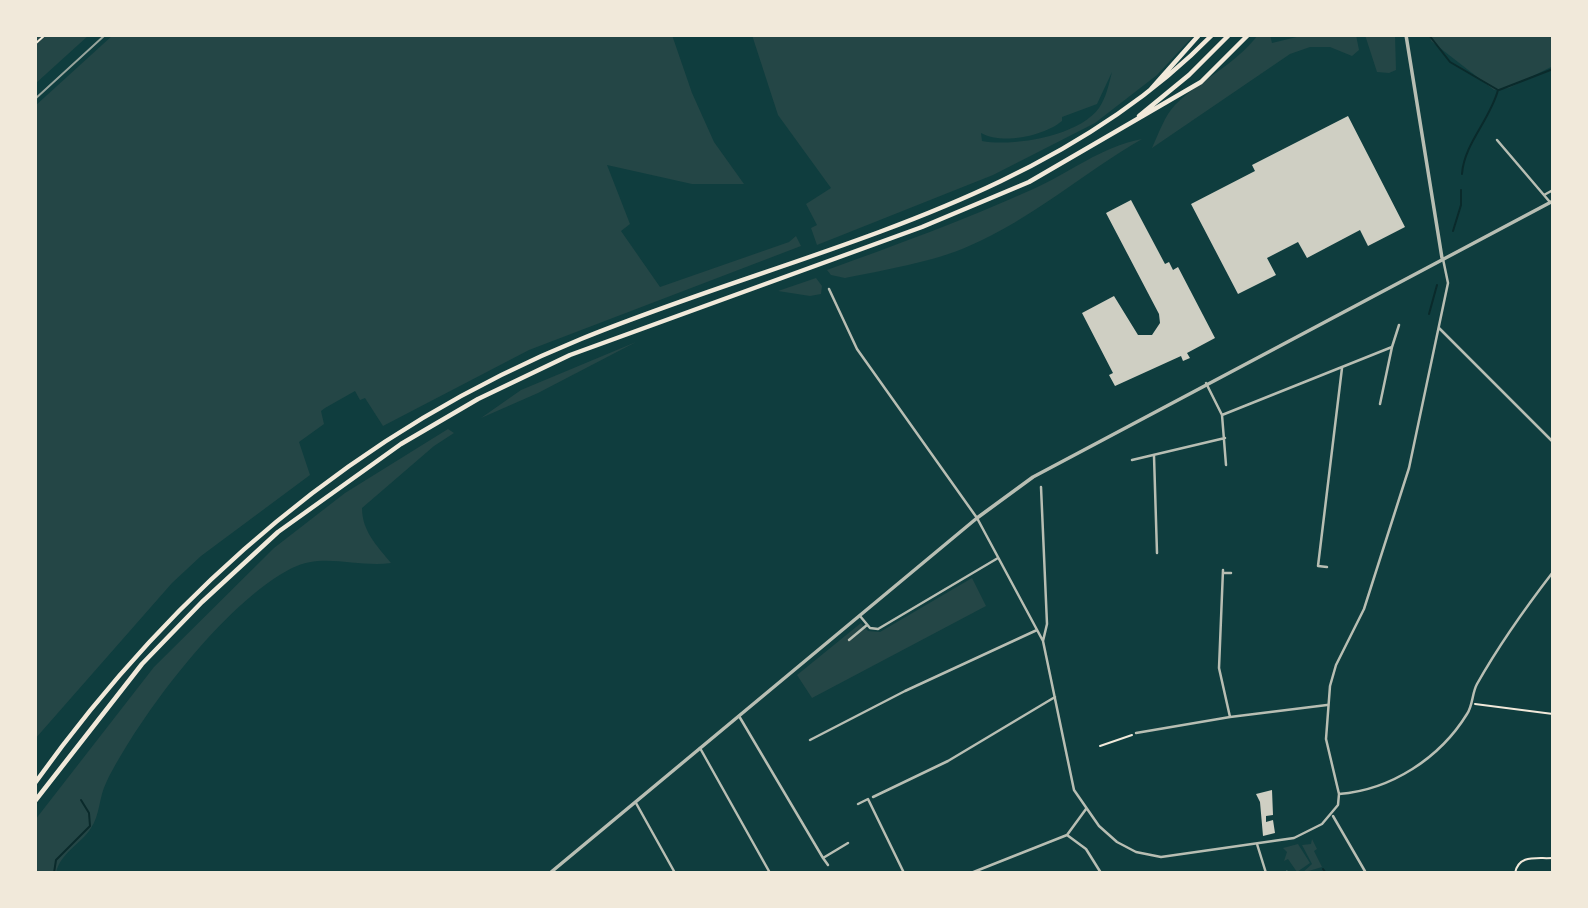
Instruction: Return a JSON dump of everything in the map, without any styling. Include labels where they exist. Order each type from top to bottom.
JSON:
[{"type":"highway","points":[[1145,97],[1199,35]]},
{"type":"highway","points":[[35,783],[105,691],[201,586],[294,505],[393,436],[478,386],[584,338],[916,217],[996,185],[1098,130],[1145,97],[1212,35]]},
{"type":"highway","points":[[1104,140],[1162,99],[1229,35]]},
{"type":"highway","points":[[35,801],[142,664],[202,602],[278,532],[401,444],[478,399],[570,355],[977,205],[1051,171],[1201,82],[1248,35]]},
{"type":"street","points":[[829,289],[857,349],[976,518],[1043,641],[1069,776],[1086,809],[1117,842],[1136,852],[1161,857],[1302,835],[1332,815],[1339,794],[1326,739],[1327,705],[1336,665],[1364,608],[1409,468],[1448,283],[1406,35]]},
{"type":"street","points":[[550,873],[976,518],[1048,467],[1552,202],[1497,140]]},
{"type":"street","points":[[1544,195],[1553,190]]},
{"type":"street","points":[[1380,404],[1399,326]]},
{"type":"street","points":[[1439,328],[1553,442]]},
{"type":"street","points":[[1222,415],[1392,347]]},
{"type":"street","points":[[1327,567],[1318,565],[1342,369]]},
{"type":"street","points":[[1206,383],[1222,415],[1226,465]]},
{"type":"street","points":[[1132,460],[1225,438]]},
{"type":"street","points":[[1154,456],[1157,553]]},
{"type":"street","points":[[1041,486],[1047,624],[1043,641]]},
{"type":"street","points":[[860,615],[867,625],[878,629],[998,558]]},
{"type":"street","points":[[1230,717],[1219,668],[1223,571],[1231,573]]},
{"type":"street","points":[[1339,794],[1391,780],[1428,759],[1456,728],[1472,702],[1478,683],[1553,572]]},
{"type":"street","points":[[849,640],[867,625]]},
{"type":"street","points":[[810,740],[905,691],[1037,630]]},
{"type":"street","points":[[873,797],[948,761],[1055,697]]},
{"type":"street","points":[[1136,733],[1230,717],[1327,705]]},
{"type":"street","points":[[739,716],[828,865]]},
{"type":"street","points":[[700,748],[770,873]]},
{"type":"street","points":[[858,804],[868,799],[904,873]]},
{"type":"street","points":[[636,802],[675,873]]},
{"type":"street","points":[[971,873],[1067,835],[1086,809]]},
{"type":"street","points":[[1332,815],[1366,873]]},
{"type":"street","points":[[1067,835],[1086,849],[1101,873]]},
{"type":"street","points":[[824,858],[848,843]]},
{"type":"street","points":[[1257,844],[1266,873]]},
{"type":"street","points":[[983,867],[985,873]]},
{"type":"path","points":[[35,44],[45,35]]},
{"type":"path","points":[[1472,702],[1473,705],[1484,703],[1553,714]]},
{"type":"path","points":[[1100,746],[1136,733]]},
{"type":"path","points":[[1515,873],[1517,864],[1522,860],[1553,858]]},
{"type":"shaded area","points":[[35,35],[89,35],[35,84]]},
{"type":"shaded area","points":[[113,35],[672,35],[692,93],[714,142],[744,184],[692,184],[607,165],[630,224],[621,231],[660,287],[789,242],[796,236],[801,246],[529,350],[383,426],[365,398],[360,400],[355,391],[325,408],[321,411],[324,424],[299,442],[310,475],[201,556],[172,583],[35,739],[35,106]]},
{"type":"shaded area","points":[[752,35],[1194,35],[1157,75],[1095,123],[993,175],[817,245],[811,228],[817,225],[806,204],[831,188],[778,115]],"holes":[[[1112,72],[1099,108],[1077,126],[1027,141],[982,141],[981,133],[1000,138],[1034,135],[1062,121],[1062,117],[1097,104]]]},
{"type":"shaded area","points":[[1258,35],[1270,35],[1272,43],[1305,35],[1356,35],[1359,50],[1352,56],[1330,47],[1310,47],[1290,54],[1152,148],[1171,109],[1239,55]]},
{"type":"shaded area","points":[[1365,35],[1395,35],[1396,70],[1389,73],[1377,72]]},
{"type":"shaded area","points":[[1430,35],[1553,35],[1553,66],[1509,88],[1494,90],[1431,41]]},
{"type":"shaded area","points":[[1142,139],[1014,223],[955,252],[845,278],[831,275],[827,270],[981,212],[1112,148]]},
{"type":"shaded area","points":[[816,278],[822,286],[821,294],[810,296],[778,291]]},
{"type":"shaded area","points":[[636,342],[538,393],[481,418],[521,390]]},
{"type":"shaded area","points":[[448,429],[454,433],[434,446],[362,508],[367,531],[391,563],[304,563],[266,584],[239,607],[186,663],[140,726],[106,783],[94,823],[87,834],[66,854],[56,873],[35,873],[35,820],[154,667],[274,548],[345,493]]},
{"type":"shaded area","points":[[972,578],[986,606],[812,698],[797,675],[861,623],[868,631],[880,632]]},
{"type":"shaded area","points":[[1312,839],[1317,849],[1314,851],[1322,867],[1302,873],[1312,864],[1302,845],[1311,844]]},
{"type":"shaded area","points":[[1298,844],[1310,863],[1297,872],[1288,859],[1284,861],[1287,852],[1283,848]]},
{"type":"building","points":[[1348,116],[1405,227],[1368,246],[1360,230],[1307,258],[1298,242],[1267,258],[1276,275],[1238,294],[1191,204],[1255,171],[1252,165]]},
{"type":"building","points":[[1131,200],[1165,264],[1169,262],[1173,270],[1178,267],[1215,338],[1187,353],[1190,358],[1183,361],[1181,356],[1115,386],[1109,375],[1113,373],[1082,313],[1114,296],[1138,335],[1152,335],[1160,323],[1159,314],[1106,213]]},
{"type":"building","points":[[1272,790],[1273,815],[1266,816],[1266,822],[1273,820],[1275,833],[1263,836],[1260,802],[1256,794]]},
{"type":"waterway","points":[[1429,35],[1450,62],[1498,90],[1467,152],[1462,174]]},
{"type":"waterway","points":[[1499,90],[1553,69]]},
{"type":"waterway","points":[[1453,231],[1461,205],[1461,190]]},
{"type":"waterway","points":[[1429,314],[1437,285]]},
{"type":"waterway","points":[[54,873],[56,860],[90,826],[89,813],[81,800]]},
{"type":"waterway","points":[[1323,869],[1326,873]]},
{"type":"railway","points":[[35,99],[105,35]]}]
